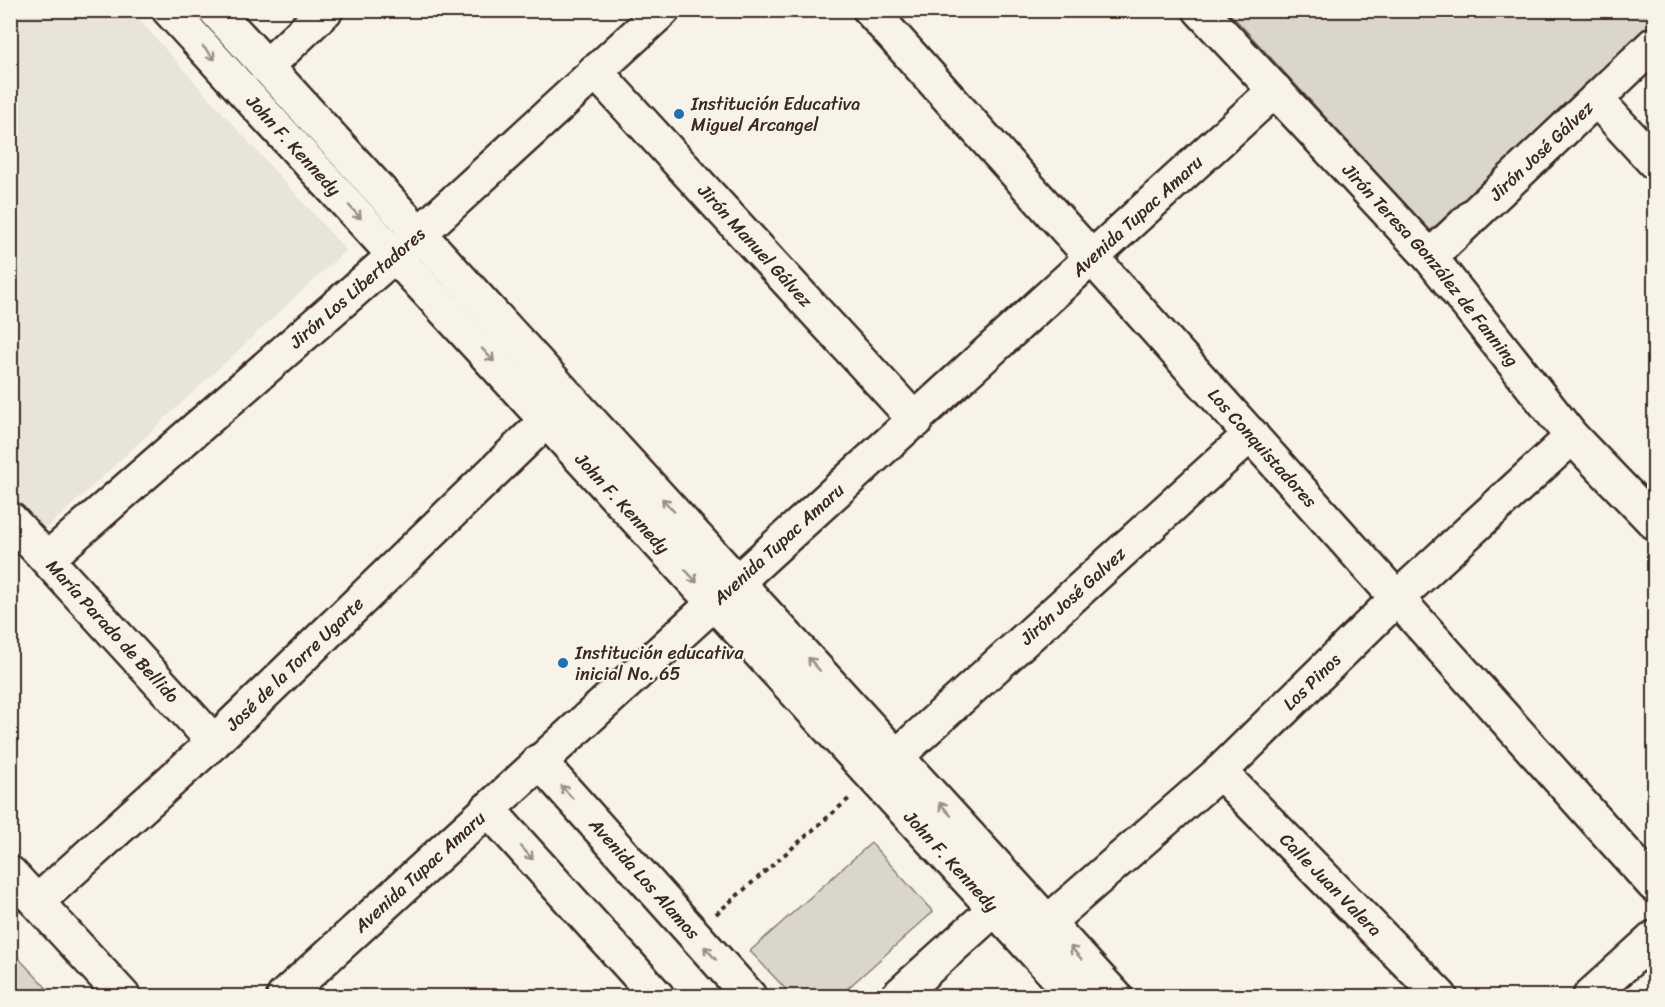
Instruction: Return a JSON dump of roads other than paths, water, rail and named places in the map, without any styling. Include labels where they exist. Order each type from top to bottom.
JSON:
[{"type":"street","name":"John F. Kennedy","points":[[169,10],[547,420],[727,592]]},
{"type":"street","name":"John F. Kennedy","points":[[215,10],[419,234],[727,592],[1006,899],[1075,996]]},
{"type":"street","points":[[266,67],[326,10]]},
{"type":"street","name":"Jirón Los Libertadores","points":[[47,559],[419,234],[663,10]]},
{"type":"street","name":"Los Conquistadores","points":[[870,10],[1654,885]]},
{"type":"street","name":"Jirón Teresa González de Fanning","points":[[1200,10],[1430,257],[1572,437],[1654,522]]},
{"type":"street","name":"Jirón José Gálvez","points":[[1430,257],[1654,44]]},
{"type":"street","name":"Jirón Manuel Gálvez","points":[[595,71],[916,421]]},
{"type":"street","name":"Avenida Tupac Amaru","points":[[284,996],[539,761],[916,421],[1275,90]]},
{"type":"street","points":[[1596,99],[1654,162]]},
{"type":"street","name":"José de la Torre Ugarte","points":[[37,903],[214,742],[547,420]]},
{"type":"street","name":"Jirón José Galvez","points":[[886,766],[1251,434]]},
{"type":"street","name":"Los Pinos","points":[[1048,922],[1221,772],[1396,599],[1572,437]]},
{"type":"street","name":"María Parado de Bellido","points":[[10,519],[214,742]]},
{"type":"street","name":"Avenida Los Alamos","points":[[539,761],[749,996]]},
{"type":"street","name":"Calle Juan Valera","points":[[1221,772],[1440,996]]},
{"type":"street","points":[[488,809],[641,991]]},
{"type":"street","points":[[10,873],[123,996]]},
{"type":"street","name":"John F. Kennedy","points":[[1006,899],[1048,922],[1115,996]]},
{"type":"street","points":[[898,996],[1006,899]]},
{"type":"street","points":[[1590,996],[1654,938]]},
{"type":"place","name":"Institución Educativa Miguel Arcangel","points":[[679,114]]},
{"type":"place","name":"Institución educativa inicial No. 65","points":[[563,663]]}]
